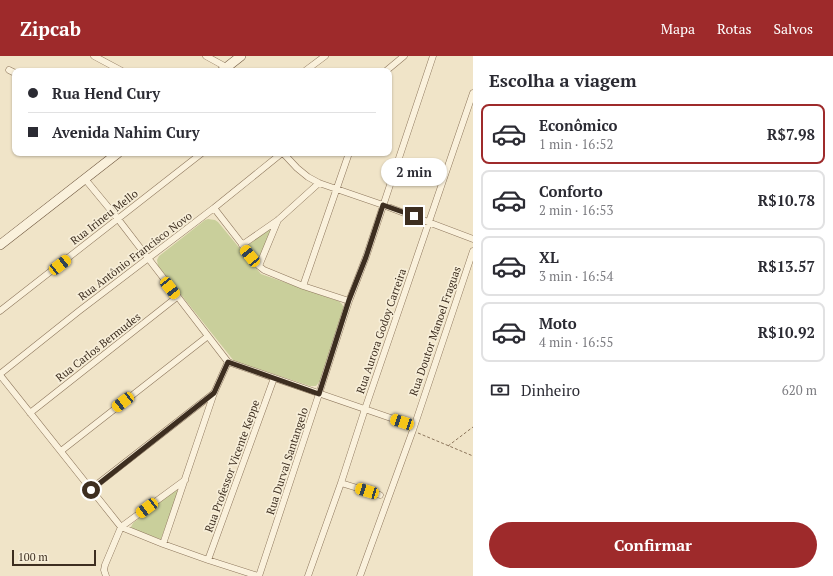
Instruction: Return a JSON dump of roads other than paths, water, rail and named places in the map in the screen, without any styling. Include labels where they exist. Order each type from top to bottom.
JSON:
[{"type":"main road","points":[[225,68],[241,56]]},
{"type":"main road","points":[[0,245],[114,156]]},
{"type":"street","points":[[94,56],[116,68]]},
{"type":"street","points":[[206,56],[223,68]]},
{"type":"street","points":[[309,68],[325,56]]},
{"type":"street","points":[[390,68],[404,56]]},
{"type":"street","name":"Rua Durval Santangelo","points":[[258,576],[349,300],[366,257],[433,56]]},
{"type":"street","name":"Rua Aurora Godoy Carreira","points":[[308,576],[473,93]]},
{"type":"street","name":"Rua Irineu Mello","points":[[0,312],[198,156]]},
{"type":"street","name":"Rua Antônio Francisco Novo","points":[[0,375],[278,156]]},
{"type":"street","points":[[285,156],[308,177],[319,183],[473,239]]},
{"type":"street","points":[[303,286],[348,156]]},
{"type":"street","points":[[85,179],[118,219],[228,362],[364,409],[413,428]]},
{"type":"street","points":[[242,245],[278,220],[319,183]]},
{"type":"street","points":[[214,208],[242,245],[264,270],[303,286],[349,300]]},
{"type":"street","points":[[259,266],[278,220]]},
{"type":"street","name":"Rua Doutor Manoel Fraguas","points":[[360,576],[413,428],[473,251]]},
{"type":"street","name":"Rua Carlos Bermudes","points":[[30,413],[177,297]]},
{"type":"street","points":[[61,451],[208,336]]},
{"type":"street","points":[[163,544],[214,393],[228,362]]},
{"type":"street","points":[[0,375],[121,527],[163,544],[258,576]]},
{"type":"street","name":"Rua Professor Vicente Keppe","points":[[208,560],[274,378]]},
{"type":"street","points":[[91,490],[214,393]]},
{"type":"street","points":[[106,576],[104,570],[105,564],[121,527],[185,480]]},
{"type":"street","points":[[341,483],[380,495]]}]
